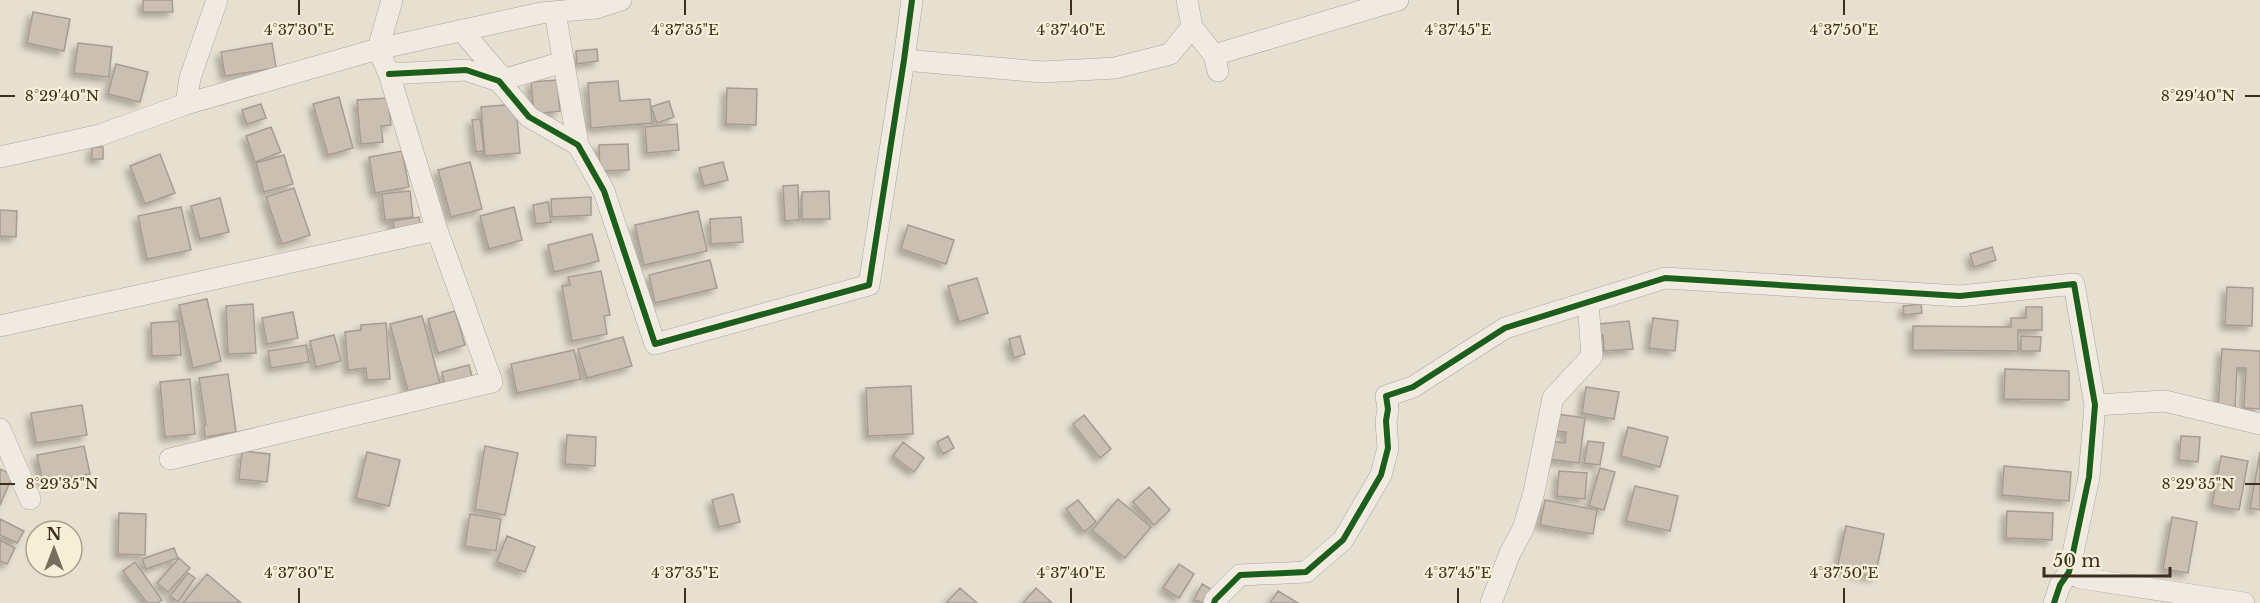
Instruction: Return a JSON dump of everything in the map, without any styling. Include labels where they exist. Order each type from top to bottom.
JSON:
[{"type":"street","points":[[186,104],[190,78],[217,0]]},
{"type":"street","points":[[170,459],[492,382],[437,230],[389,74],[378,49],[392,0]]},
{"type":"street","points":[[0,157],[100,135],[186,104],[378,49],[541,13],[596,8],[621,0]]},
{"type":"street","points":[[555,12],[578,145],[604,191],[655,344],[869,285],[912,0]]},
{"type":"street","points":[[1187,0],[1192,27],[1216,63],[1398,0]]},
{"type":"street","points":[[904,60],[1042,72],[1115,68],[1170,54],[1192,27]]},
{"type":"street","points":[[461,30],[530,117],[578,145]]},
{"type":"street","points":[[389,74],[466,70],[502,80],[563,62]]},
{"type":"street","points":[[0,326],[437,230]]},
{"type":"street","points":[[1214,603],[1240,575],[1306,572],[1343,540],[1381,475],[1388,448],[1386,396],[1413,387],[1505,328],[1665,278],[1960,296],[2074,284],[2095,405],[2089,477],[2069,572],[2060,585],[2054,603]]},
{"type":"street","points":[[1491,603],[1510,553],[1523,529],[1553,398],[1592,356],[1588,302]]},
{"type":"street","points":[[2095,405],[2165,401],[2260,424]]},
{"type":"street","points":[[0,429],[30,499]]},
{"type":"street","points":[[2069,572],[2081,578],[2244,603]]},
{"type":"building","points":[[143,0],[172,0],[173,12],[143,12]]},
{"type":"building","points":[[33,12],[70,19],[64,51],[27,43]]},
{"type":"building","points":[[78,43],[112,47],[109,77],[74,73]]},
{"type":"building","points":[[272,43],[276,68],[225,76],[221,52]]},
{"type":"building","points":[[597,49],[598,61],[577,64],[576,51]]},
{"type":"building","points":[[116,64],[148,72],[140,102],[108,94]]},
{"type":"building","points":[[557,80],[560,111],[534,114],[531,82]]},
{"type":"building","points":[[618,81],[620,101],[650,99],[652,123],[591,128],[588,83]]},
{"type":"building","points":[[727,88],[757,89],[756,125],[726,124]]},
{"type":"building","points":[[339,97],[353,148],[328,155],[313,104]]},
{"type":"building","points":[[388,98],[391,125],[381,126],[383,142],[361,144],[357,100]]},
{"type":"building","points":[[669,101],[674,117],[657,123],[651,107]]},
{"type":"building","points":[[261,104],[266,118],[247,124],[242,110]]},
{"type":"building","points":[[516,104],[520,153],[485,156],[481,107]]},
{"type":"building","points":[[480,119],[484,151],[476,152],[472,120]]},
{"type":"building","points":[[677,124],[679,150],[647,153],[645,127]]},
{"type":"building","points":[[271,127],[281,152],[255,162],[246,136]]},
{"type":"building","points":[[628,144],[629,170],[600,171],[599,145]]},
{"type":"building","points":[[92,147],[103,147],[103,159],[92,159]]},
{"type":"building","points":[[402,151],[409,187],[375,193],[369,157]]},
{"type":"building","points":[[160,154],[175,193],[145,204],[130,166]]},
{"type":"building","points":[[284,155],[293,184],[264,192],[256,163]]},
{"type":"building","points":[[470,162],[482,209],[451,217],[438,170]]},
{"type":"building","points":[[723,162],[728,180],[704,186],[699,168]]},
{"type":"building","points":[[798,185],[799,220],[785,221],[783,186]]},
{"type":"building","points":[[294,188],[310,235],[282,244],[266,197]]},
{"type":"building","points":[[410,191],[413,217],[385,220],[382,194]]},
{"type":"building","points":[[829,191],[830,219],[802,219],[802,192]]},
{"type":"building","points":[[591,197],[591,215],[552,217],[551,199]]},
{"type":"building","points":[[220,198],[229,232],[200,239],[191,206]]},
{"type":"building","points":[[548,202],[551,222],[536,224],[533,205]]},
{"type":"building","points":[[181,207],[191,250],[147,259],[138,216]]},
{"type":"building","points":[[514,207],[522,240],[489,249],[480,216]]},
{"type":"building","points":[[0,210],[17,211],[16,237],[0,236]]},
{"type":"building","points":[[698,211],[707,251],[644,265],[635,225]]},
{"type":"building","points":[[419,217],[421,229],[395,233],[393,221]]},
{"type":"building","points":[[741,217],[743,242],[711,244],[710,219]]},
{"type":"building","points":[[908,225],[954,240],[946,264],[901,249]]},
{"type":"building","points":[[592,234],[599,261],[554,272],[548,245]]},
{"type":"building","points":[[1992,247],[1996,260],[1974,267],[1970,254]]},
{"type":"building","points":[[710,260],[717,288],[655,303],[649,275]]},
{"type":"building","points":[[601,271],[610,315],[604,316],[607,334],[572,341],[562,286],[570,285],[568,277]]},
{"type":"building","points":[[977,278],[988,313],[959,322],[948,286]]},
{"type":"building","points":[[2227,287],[2253,288],[2252,326],[2225,325]]},
{"type":"building","points":[[207,299],[221,361],[193,368],[179,305]]},
{"type":"building","points":[[253,304],[256,353],[228,354],[226,306]]},
{"type":"building","points":[[1921,304],[1922,313],[1904,315],[1903,306]]},
{"type":"building","points":[[2026,307],[2042,307],[2042,330],[2018,330],[2018,351],[1913,350],[1913,326],[2011,327],[2011,318],[2026,318]]},
{"type":"building","points":[[455,311],[465,345],[438,353],[428,319]]},
{"type":"building","points":[[293,312],[298,338],[267,344],[262,318]]},
{"type":"building","points":[[422,316],[440,383],[408,391],[390,324]]},
{"type":"building","points":[[1653,318],[1678,321],[1675,351],[1649,348]]},
{"type":"building","points":[[179,321],[181,355],[152,356],[151,323]]},
{"type":"building","points":[[1629,321],[1633,349],[1604,351],[1603,335],[1600,335],[1599,324]]},
{"type":"building","points":[[386,323],[390,379],[367,380],[366,368],[348,370],[345,332],[361,330],[361,325]]},
{"type":"building","points":[[334,335],[341,361],[316,367],[310,341]]},
{"type":"building","points":[[1020,336],[1025,354],[1014,358],[1009,339]]},
{"type":"building","points":[[2021,336],[2041,337],[2040,351],[2021,351]]},
{"type":"building","points":[[623,337],[632,366],[587,378],[578,349]]},
{"type":"building","points":[[306,345],[309,362],[271,368],[268,351]]},
{"type":"building","points":[[2222,349],[2260,351],[2260,409],[2244,408],[2246,368],[2237,368],[2235,408],[2218,407]]},
{"type":"building","points":[[574,350],[581,379],[517,393],[511,364]]},
{"type":"building","points":[[469,365],[473,380],[445,386],[442,372]]},
{"type":"building","points":[[2005,369],[2069,371],[2069,400],[2004,399]]},
{"type":"building","points":[[228,374],[236,432],[205,437],[204,425],[206,425],[199,378]]},
{"type":"building","points":[[190,379],[195,434],[165,437],[160,382]]},
{"type":"building","points":[[911,386],[913,434],[868,436],[866,388]]},
{"type":"building","points":[[1586,387],[1619,392],[1614,419],[1582,413]]},
{"type":"building","points":[[82,405],[87,435],[36,443],[31,413]]},
{"type":"building","points":[[1557,414],[1585,418],[1579,463],[1548,459],[1550,441],[1565,443],[1566,432],[1555,431]]},
{"type":"building","points":[[1084,415],[1111,449],[1100,458],[1073,424]]},
{"type":"building","points":[[1628,427],[1668,437],[1660,467],[1621,456]]},
{"type":"building","points":[[567,435],[596,437],[595,466],[565,464]]},
{"type":"building","points":[[948,436],[954,448],[943,454],[937,442]]},
{"type":"building","points":[[2181,436],[2200,437],[2198,462],[2179,460]]},
{"type":"building","points":[[1588,441],[1604,443],[1600,465],[1584,463]]},
{"type":"building","points":[[903,442],[924,458],[914,472],[893,456]]},
{"type":"building","points":[[84,446],[90,474],[43,483],[37,455]]},
{"type":"building","points":[[485,446],[518,453],[505,515],[475,509]]},
{"type":"building","points":[[242,451],[270,454],[267,482],[239,479]]},
{"type":"building","points":[[367,452],[400,460],[389,506],[356,498]]},
{"type":"building","points":[[2260,452],[2260,510],[2250,508]]},
{"type":"building","points":[[2221,456],[2248,461],[2239,510],[2212,505]]},
{"type":"building","points":[[2004,466],[2071,472],[2069,501],[2002,495]]},
{"type":"building","points":[[1600,468],[1615,472],[1604,510],[1589,506]]},
{"type":"building","points":[[0,469],[13,475],[0,505]]},
{"type":"building","points":[[1559,471],[1587,473],[1585,499],[1557,496]]},
{"type":"building","points":[[1635,486],[1678,496],[1670,531],[1626,521]]},
{"type":"building","points":[[1149,487],[1170,510],[1154,525],[1133,502]]},
{"type":"building","points":[[733,494],[740,522],[719,527],[712,500]]},
{"type":"building","points":[[1118,499],[1151,527],[1125,558],[1092,530]]},
{"type":"building","points":[[1078,500],[1096,522],[1084,532],[1066,509]]},
{"type":"building","points":[[1545,500],[1597,510],[1593,534],[1540,525]]},
{"type":"building","points":[[2007,511],[2053,513],[2052,540],[2006,538]]},
{"type":"building","points":[[119,513],[146,514],[145,555],[118,554]]},
{"type":"building","points":[[470,514],[501,519],[496,551],[465,546]]},
{"type":"building","points":[[2172,517],[2197,522],[2188,573],[2163,569]]},
{"type":"building","points":[[0,519],[24,531],[17,543],[0,535]]},
{"type":"building","points":[[1846,526],[1884,534],[1875,577],[1837,569]]},
{"type":"building","points":[[507,536],[535,547],[525,572],[497,562]]},
{"type":"building","points":[[0,540],[15,548],[7,564],[0,561]]},
{"type":"building","points":[[174,548],[178,558],[146,569],[142,559]]},
{"type":"building","points":[[179,558],[190,568],[168,592],[157,583]]},
{"type":"building","points":[[135,562],[162,600],[158,603],[147,603],[123,571]]},
{"type":"building","points":[[1179,564],[1194,574],[1179,598],[1163,588]]},
{"type":"building","points":[[188,573],[195,578],[178,602],[170,596]]},
{"type":"building","points":[[207,574],[241,603],[183,603]]},
{"type":"building","points":[[1202,584],[1211,589],[1204,603],[1194,600]]},
{"type":"building","points":[[960,588],[977,603],[946,603]]},
{"type":"building","points":[[1036,588],[1052,603],[1023,603]]},
{"type":"building","points":[[1278,591],[1298,603],[1270,603]]},
{"type":"cycle path","points":[[389,74],[466,70],[499,81],[529,117],[578,145],[604,191],[655,344],[869,285],[912,0]]},
{"type":"cycle path","points":[[1214,603],[1240,575],[1306,572],[1343,540],[1381,475],[1388,448],[1386,396],[1413,387],[1505,328],[1665,278],[1960,296],[2074,284],[2095,405],[2089,477],[2069,572],[2060,585],[2054,603]]}]
